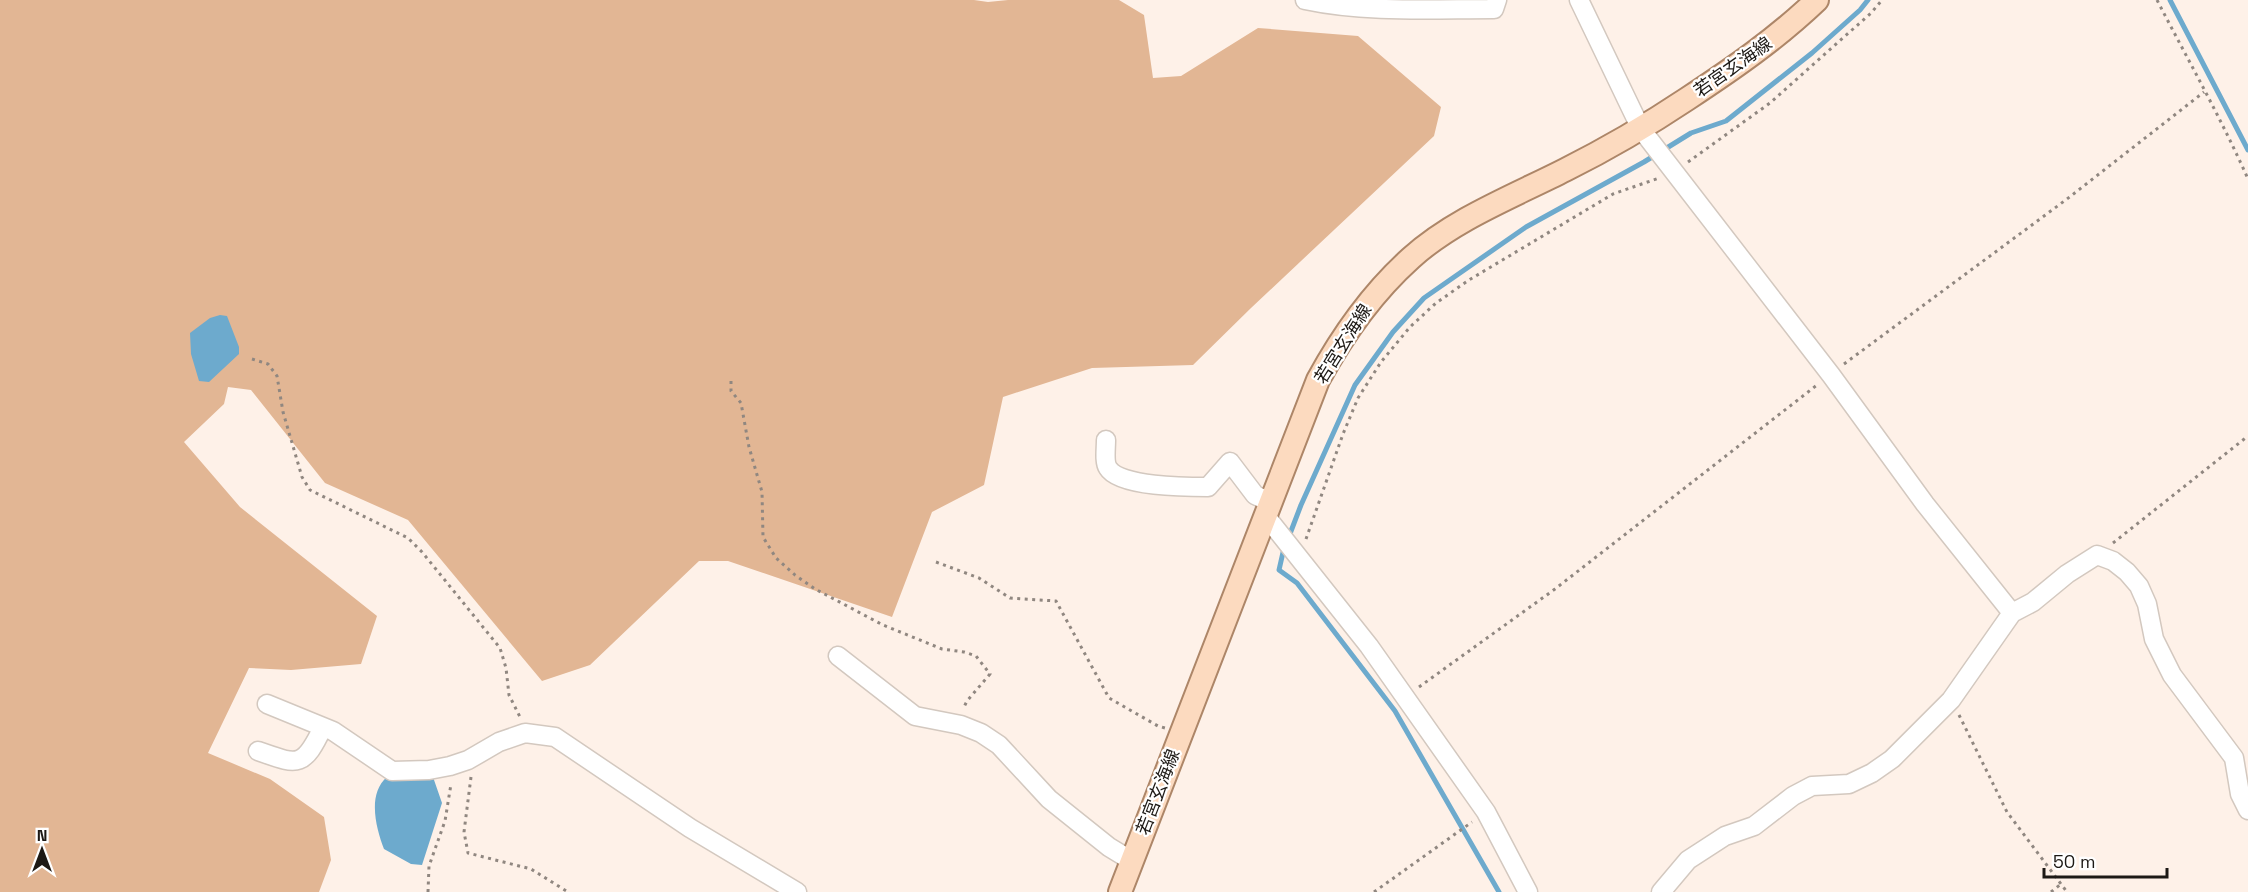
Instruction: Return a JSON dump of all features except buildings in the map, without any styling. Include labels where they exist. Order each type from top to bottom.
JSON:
[{"type":"main road","name":"若宮玄海線","points":[[1119,892],[1318,380],[1350,326],[1384,284],[1413,256],[1503,199],[1566,170],[1641,129],[1747,60],[1791,25],[1817,0]]},
{"type":"street","points":[[1305,0],[1332,6],[1494,9],[1497,0]]},
{"type":"street","points":[[1579,0],[1641,129],[1831,375],[1925,504],[2012,613]]},
{"type":"street","points":[[1106,441],[1107,467],[1115,477],[1131,481],[1208,487],[1230,462],[1268,508],[1296,552],[1369,645],[1486,812],[1528,892]]},
{"type":"street","points":[[1661,892],[1688,860],[1725,836],[1754,826],[1793,796],[1812,786],[1849,784],[1872,773],[1892,759],[1952,700],[2012,613],[2033,602],[2067,574],[2097,555],[2113,561],[2139,586],[2147,604],[2154,639],[2172,675],[2234,758],[2240,794],[2248,810]]},
{"type":"street","points":[[838,656],[915,716],[961,725],[981,733],[999,745],[1049,799],[1108,847],[1132,861]]},
{"type":"street","points":[[267,704],[333,731],[392,771],[429,770],[462,762],[500,742],[525,733],[555,738],[690,828],[797,892]]},
{"type":"street","points":[[258,751],[290,762],[302,758],[312,750],[323,727]]},
{"type":"path","points":[[1296,552],[1308,538],[1343,434],[1358,398],[1381,362],[1410,327],[1436,303],[1469,280],[1613,194],[1675,172],[1770,103],[1871,13],[1882,0]]},
{"type":"path","points":[[2157,0],[2223,124],[2248,179]]},
{"type":"path","points":[[1405,698],[1555,589],[1831,375],[2067,199],[2204,92]]},
{"type":"path","points":[[252,359],[268,364],[277,376],[283,412],[302,477],[310,490],[408,538],[422,552],[500,648],[506,668],[509,695],[522,721],[525,733]]},
{"type":"path","points":[[731,381],[731,391],[741,403],[749,447],[762,492],[762,537],[776,558],[815,589],[883,625],[942,648],[976,656],[990,674],[967,700],[960,714],[961,725]]},
{"type":"path","points":[[2097,555],[2248,436]]},
{"type":"path","points":[[936,562],[979,578],[1010,598],[1056,601],[1109,698],[1158,726],[1182,731]]},
{"type":"path","points":[[1952,700],[2007,812],[2067,892]]},
{"type":"path","points":[[428,892],[429,866],[445,821],[448,795],[462,762],[471,773],[464,832],[468,853],[531,869],[568,892]]},
{"type":"path","points":[[1374,892],[1486,812]]},
{"type":"path","points":[[2050,892],[2061,884]]},
{"type":"shaded area","points":[[0,0],[974,0],[988,2],[1119,0],[1144,15],[1153,78],[1181,76],[1258,28],[1358,36],[1441,107],[1434,136],[1193,365],[1092,368],[1003,397],[984,485],[932,512],[892,617],[728,561],[699,561],[590,665],[542,681],[408,520],[325,483],[251,390],[228,387],[224,404],[184,442],[240,507],[377,616],[361,664],[291,670],[249,668],[208,753],[270,779],[324,817],[331,860],[319,892],[0,892]]},
{"type":"water","points":[[220,315],[227,316],[239,347],[239,354],[209,382],[199,381],[191,354],[190,333],[210,318]]},
{"type":"water","points":[[387,777],[433,777],[442,803],[422,865],[411,864],[384,849],[376,821],[375,802],[377,792]]},
{"type":"waterway","points":[[1288,539],[1355,385],[1393,332],[1424,298],[1526,227],[1644,162],[1691,133],[1726,121],[1812,53],[1868,0]]},
{"type":"waterway","points":[[2170,0],[2248,150]]},
{"type":"waterway","points":[[1284,548],[1279,570],[1297,583],[1395,711],[1499,892]]}]
